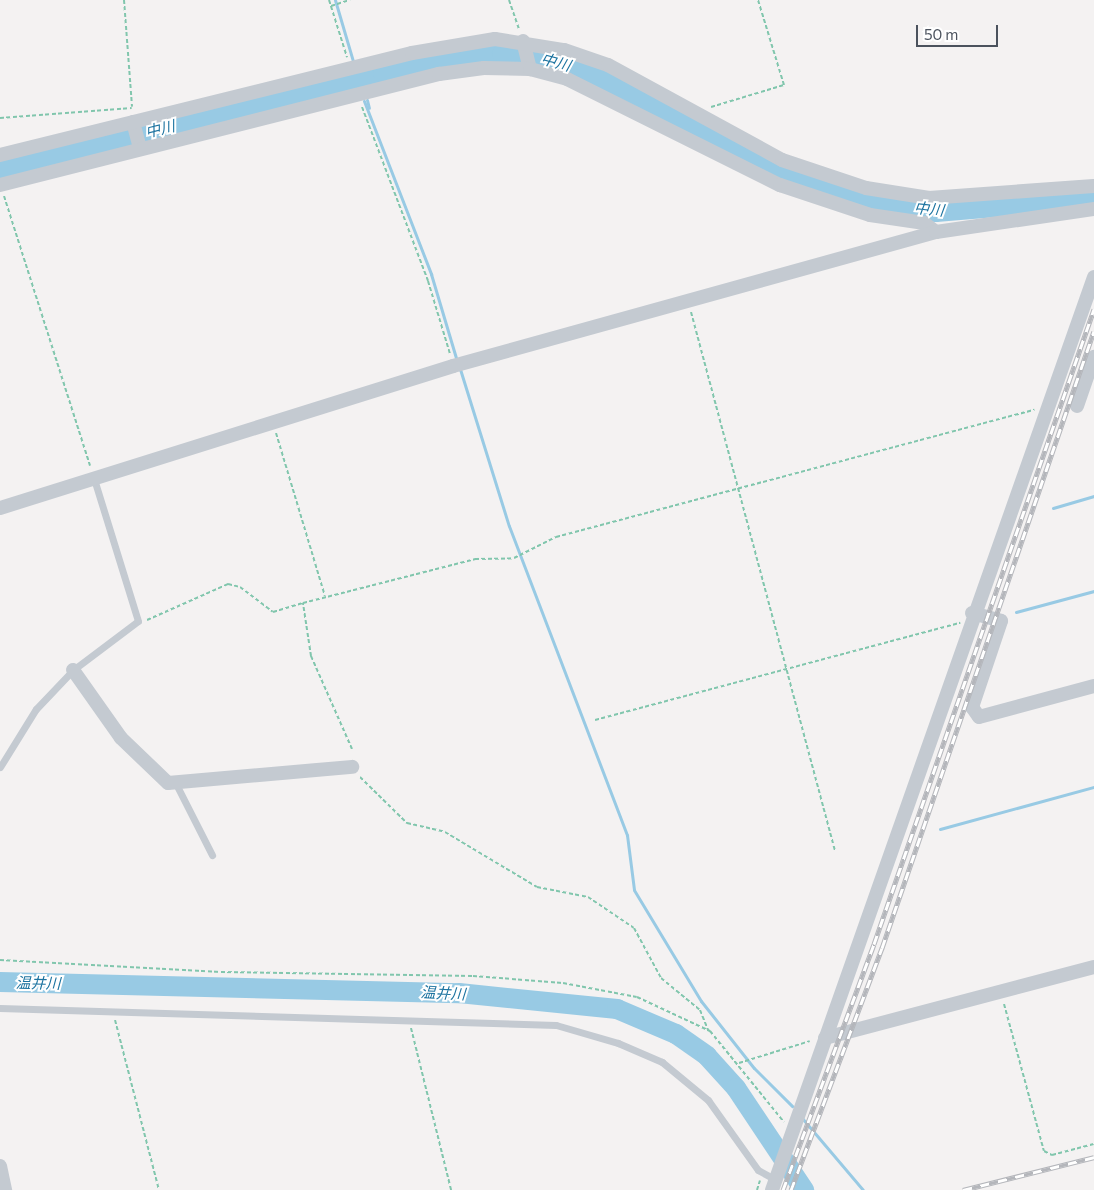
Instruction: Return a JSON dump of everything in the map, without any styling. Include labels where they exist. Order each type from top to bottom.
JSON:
[{"type":"street","points":[[522,40],[530,67]]},
{"type":"street","points":[[0,155],[133,125],[350,68],[457,44],[522,40],[608,65],[696,111],[782,160],[866,188],[929,198],[1094,186]]},
{"type":"street","points":[[0,185],[139,146],[463,69],[530,67],[575,83],[780,185],[870,215],[924,223],[936,232]]},
{"type":"street","points":[[133,125],[139,146]]},
{"type":"street","points":[[0,508],[458,365],[936,232],[1094,209]]},
{"type":"street","points":[[774,1185],[971,616],[1094,277]]},
{"type":"street","points":[[1077,406],[1094,357]]},
{"type":"street","points":[[971,616],[1001,621],[972,707],[979,717],[1094,686]]},
{"type":"street","points":[[73,670],[121,738],[168,782],[352,767]]},
{"type":"street","points":[[825,1038],[1094,967]]},
{"type":"street","points":[[0,1166],[5,1190]]},
{"type":"lane","points":[[0,767],[36,710],[73,670],[138,621],[94,479]]},
{"type":"lane","points":[[175,782],[212,855]]},
{"type":"lane","points":[[0,1008],[556,1025],[618,1042],[662,1062],[694,1088],[736,1133],[758,1170],[774,1185]]},
{"type":"path","points":[[124,0],[133,125]]},
{"type":"path","points":[[329,0],[350,68]]},
{"type":"path","points":[[331,6],[350,0]]},
{"type":"path","points":[[509,0],[522,40]]},
{"type":"path","points":[[696,111],[784,85],[758,0]]},
{"type":"path","points":[[357,95],[458,365]]},
{"type":"path","points":[[0,118],[132,108]]},
{"type":"path","points":[[0,185],[94,479]]},
{"type":"path","points":[[688,302],[835,851]]},
{"type":"path","points":[[138,621],[228,584],[240,587],[272,612],[326,596],[475,559],[517,557],[556,537],[1048,406]]},
{"type":"path","points":[[273,424],[326,596]]},
{"type":"path","points":[[303,603],[311,656],[352,749]]},
{"type":"path","points":[[595,720],[786,671],[971,616]]},
{"type":"path","points":[[352,767],[406,823],[445,832],[537,887],[588,897],[634,928],[661,978],[700,1010],[708,1030],[738,1063],[769,1108],[792,1131]]},
{"type":"path","points":[[0,960],[221,972],[473,976],[563,983],[637,997],[708,1030]]},
{"type":"path","points":[[1000,991],[1044,1151],[1052,1155],[1094,1144]]},
{"type":"path","points":[[114,1010],[159,1190]]},
{"type":"path","points":[[409,1021],[451,1190]]},
{"type":"path","points":[[738,1063],[750,1057],[825,1038]]},
{"type":"waterway","points":[[335,0],[353,61]]},
{"type":"waterway","name":"中川","points":[[0,170],[383,73],[502,53],[578,68],[823,190],[936,212],[1094,199]]},
{"type":"waterway","name":"中川","points":[[356,72],[361,89]]},
{"type":"waterway","points":[[362,78],[364,89]]},
{"type":"waterway","points":[[367,100],[369,108]]},
{"type":"waterway","points":[[364,101],[431,274],[457,361]]},
{"type":"waterway","points":[[460,369],[509,526],[627,835],[634,890],[701,1001],[754,1068],[792,1106]]},
{"type":"waterway","points":[[1053,508],[1094,496]]},
{"type":"waterway","points":[[1016,612],[1094,591]]},
{"type":"waterway","points":[[940,829],[1094,787]]},
{"type":"waterway","name":"温井川","points":[[0,982],[459,993],[617,1009],[676,1034],[707,1056],[736,1088],[804,1190]]},
{"type":"waterway","points":[[802,1118],[863,1190]]},
{"type":"railway","points":[[783,1190],[874,944],[1094,309]]},
{"type":"railway","points":[[791,1190],[882,948],[1094,331]]},
{"type":"railway","points":[[963,1190],[1094,1157]]}]
